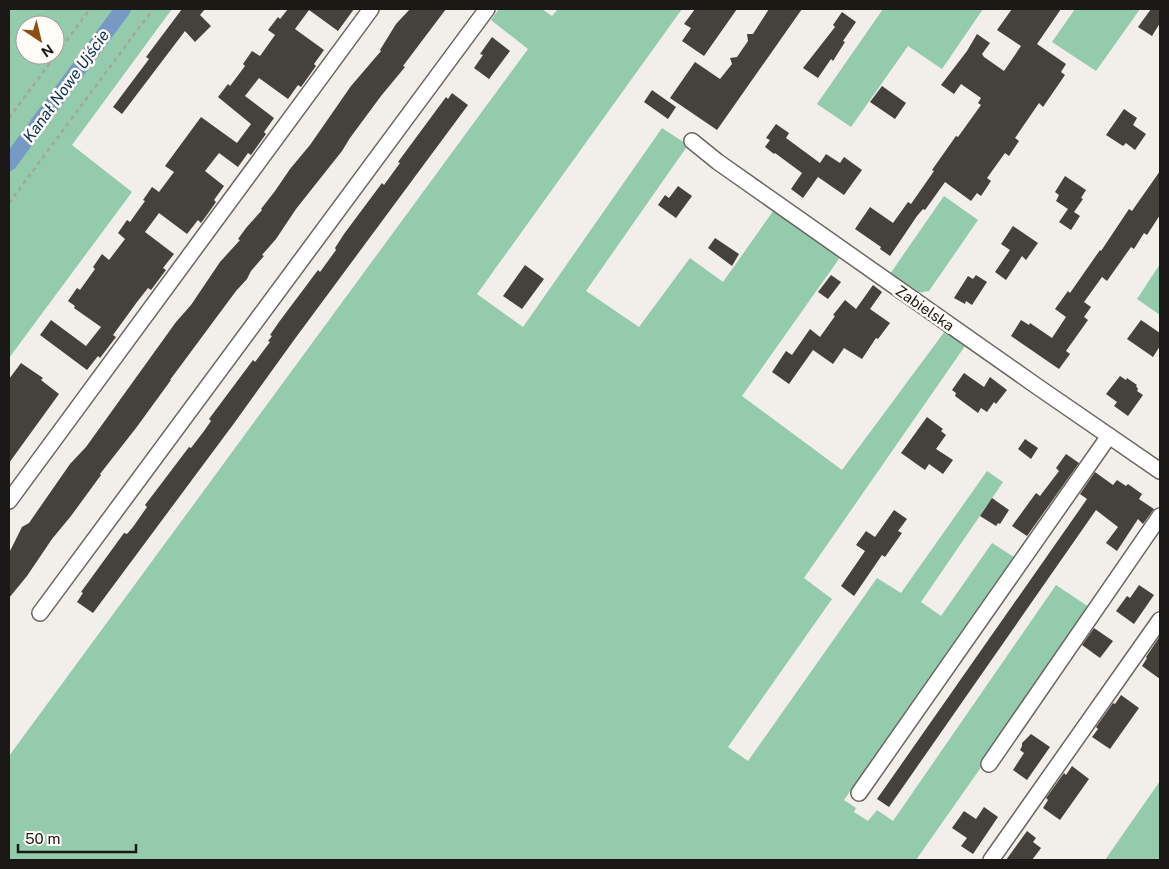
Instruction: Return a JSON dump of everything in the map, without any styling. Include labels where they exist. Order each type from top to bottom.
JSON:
[{"type":"street","points":[[9,501],[371,9]]},
{"type":"street","points":[[40,613],[487,9]]},
{"type":"street","name":"Zabielska","points":[[692,141],[726,168],[1160,471]]},
{"type":"street","points":[[858,793],[1109,436]]},
{"type":"street","points":[[989,764],[1160,516]]},
{"type":"street","points":[[991,860],[1160,620]]},
{"type":"path","points":[[9,118],[90,9]]},
{"type":"path","points":[[9,203],[153,9]]},
{"type":"green space","points":[[9,9],[172,9],[72,145],[132,192],[9,358]]},
{"type":"green space","points":[[499,9],[542,9],[552,16],[558,9],[682,9],[477,294],[523,327],[662,128],[688,145],[586,291],[639,327],[690,258],[723,282],[776,207],[841,256],[742,396],[842,470],[945,331],[965,346],[804,578],[832,599],[728,747],[748,761],[877,578],[901,593],[987,471],[1003,482],[921,602],[941,616],[992,543],[1014,557],[844,800],[856,808],[854,812],[868,821],[877,810],[893,821],[1056,585],[1092,609],[916,860],[9,860],[9,756],[528,49],[491,20]]},
{"type":"green space","points":[[883,9],[983,9],[942,69],[908,46],[851,127],[817,104]]},
{"type":"green space","points":[[1075,9],[1140,9],[1096,71],[1052,42]]},
{"type":"green space","points":[[944,196],[978,220],[929,291],[917,293],[890,274]]},
{"type":"green space","points":[[1160,264],[1160,315],[1137,299]]},
{"type":"green space","points":[[1160,781],[1160,860],[1105,860]]},
{"type":"building","points":[[182,9],[205,9],[200,15],[211,26],[195,42],[185,31],[122,114],[113,107],[149,59],[146,57]]},
{"type":"building","points":[[288,9],[354,9],[338,31],[309,10],[295,29],[324,50],[314,64],[316,66],[301,87],[298,85],[288,99],[259,78],[245,96],[274,118],[264,132],[266,134],[251,155],[248,153],[238,167],[219,153],[205,171],[224,186],[214,200],[216,202],[201,223],[198,220],[187,234],[159,213],[145,232],[174,254],[163,268],[166,270],[151,290],[148,288],[113,335],[116,337],[100,358],[98,356],[87,370],[40,335],[51,320],[86,346],[101,327],[74,308],[75,306],[68,301],[77,288],[80,290],[95,269],[93,267],[102,254],[109,260],[125,239],[118,233],[127,220],[130,222],[145,201],[143,200],[152,187],[159,192],[174,172],[165,166],[201,117],[237,143],[251,124],[218,97],[228,84],[230,86],[245,66],[243,64],[252,51],[260,56],[275,35],[268,30],[278,17],[280,19]]},
{"type":"building","points":[[410,9],[446,9],[403,66],[405,67],[296,209],[276,239],[262,255],[264,256],[236,291],[9,598],[9,553],[22,527],[29,523],[70,464],[86,447],[176,322],[191,305],[220,262],[240,240],[238,239],[246,228],[262,210],[290,169],[310,145],[351,86],[381,51],[396,24]]},
{"type":"building","points":[[695,9],[737,9],[704,56],[682,41],[691,28],[684,24]]},
{"type":"building","points":[[769,9],[802,9],[717,130],[670,98],[695,62],[720,79],[732,64],[730,58],[737,57],[748,41],[747,34],[753,34]]},
{"type":"building","points":[[1012,9],[1061,9],[1037,44],[1066,64],[1061,72],[1065,75],[1043,107],[1039,103],[1015,138],[1019,141],[1009,156],[1005,153],[987,178],[991,181],[981,196],[977,193],[971,201],[945,182],[925,210],[923,209],[917,216],[890,256],[880,249],[881,247],[855,229],[870,207],[893,223],[908,202],[911,204],[956,136],[958,137],[981,105],[978,103],[981,98],[961,84],[954,94],[941,85],[967,51],[977,34],[990,43],[982,54],[984,57],[1004,71],[1021,46],[997,30]]},
{"type":"building","points":[[1151,9],[1160,9],[1160,23],[1152,36],[1138,27]]},
{"type":"building","points":[[842,12],[856,22],[843,41],[845,42],[833,61],[831,59],[818,78],[803,68],[835,27],[833,25]]},
{"type":"building","points":[[492,37],[510,51],[489,79],[474,68],[483,55],[480,54]]},
{"type":"building","points":[[882,86],[906,103],[895,119],[870,102]]},
{"type":"building","points":[[652,90],[676,107],[668,119],[644,102]]},
{"type":"building","points":[[452,93],[468,105],[235,422],[93,613],[77,602],[83,593],[81,592],[124,533],[127,534],[133,527],[147,507],[145,505],[189,447],[191,448],[204,431],[211,421],[209,419],[253,360],[255,362],[270,342],[268,341],[272,336],[270,335],[279,322],[318,270],[320,272],[336,250],[335,248],[344,234],[382,183],[384,185],[400,163],[398,162],[446,97],[448,99]]},
{"type":"building","points":[[1124,109],[1137,118],[1133,125],[1146,134],[1135,150],[1126,143],[1123,146],[1106,135]]},
{"type":"building","points":[[776,124],[789,133],[786,138],[820,163],[826,154],[840,163],[844,157],[862,170],[844,195],[818,177],[803,198],[791,189],[802,173],[765,147],[770,140],[766,138]]},
{"type":"building","points":[[1160,171],[1160,215],[1147,235],[1144,233],[1134,249],[1131,247],[1107,281],[1102,277],[1084,302],[1091,307],[1084,317],[1088,320],[1066,351],[1070,354],[1059,369],[1011,336],[1021,320],[1029,325],[1030,323],[1052,338],[1066,317],[1055,309],[1068,291],[1070,293],[1129,209],[1132,211]]},
{"type":"building","points":[[1065,176],[1086,190],[1081,198],[1083,199],[1074,212],[1080,216],[1071,230],[1059,222],[1068,209],[1056,201],[1059,195],[1055,192]]},
{"type":"building","points":[[678,186],[692,196],[676,218],[658,205],[665,195],[669,198]]},
{"type":"building","points":[[1013,226],[1038,243],[1026,260],[1022,256],[1006,280],[995,272],[1010,250],[1001,244]]},
{"type":"building","points":[[715,238],[739,254],[732,266],[708,248]]},
{"type":"building","points":[[525,265],[544,279],[522,309],[503,296]]},
{"type":"building","points":[[831,275],[841,282],[828,299],[818,292]]},
{"type":"building","points":[[976,275],[987,282],[972,305],[966,301],[965,304],[954,298],[968,276],[973,279]]},
{"type":"building","points":[[873,285],[882,292],[870,309],[890,323],[878,339],[876,338],[862,359],[844,348],[833,364],[813,350],[789,384],[772,372],[786,351],[792,355],[810,329],[820,337],[835,316],[833,315],[845,300],[856,309]]},
{"type":"building","points":[[1141,320],[1160,333],[1160,346],[1153,357],[1127,339]]},
{"type":"building","points":[[21,363],[43,378],[41,380],[59,394],[9,463],[9,379]]},
{"type":"building","points":[[964,373],[984,387],[990,377],[1007,390],[996,404],[994,402],[987,412],[981,408],[978,413],[955,396],[956,393],[952,390]]},
{"type":"building","points":[[1120,376],[1126,380],[1127,378],[1137,385],[1137,391],[1143,395],[1128,416],[1114,406],[1117,402],[1106,394]]},
{"type":"building","points":[[927,417],[943,429],[941,431],[946,435],[936,449],[953,460],[943,474],[929,464],[925,470],[901,453]]},
{"type":"building","points":[[1025,439],[1038,448],[1031,459],[1018,449]]},
{"type":"building","points":[[1066,454],[1079,463],[1027,536],[1012,526],[1036,493],[1040,496],[1059,471],[1056,468]]},
{"type":"building","points":[[1095,472],[1113,485],[1117,480],[1126,486],[1128,484],[1142,494],[1139,499],[1154,509],[1143,524],[1138,519],[1117,551],[1106,543],[1118,527],[1096,510],[889,807],[877,799],[1087,499],[1080,494]]},
{"type":"building","points":[[992,498],[1009,510],[1000,524],[998,523],[996,526],[980,516]]},
{"type":"building","points":[[894,510],[907,519],[898,531],[902,533],[885,557],[882,555],[854,596],[841,586],[865,551],[856,545],[866,531],[875,537]]},
{"type":"building","points":[[1139,585],[1154,595],[1134,624],[1116,611],[1127,596],[1130,598]]},
{"type":"building","points":[[1094,628],[1113,641],[1100,658],[1082,645]]},
{"type":"building","points":[[1160,636],[1160,679],[1142,666]]},
{"type":"building","points":[[1121,695],[1139,708],[1110,749],[1092,737],[1098,729],[1096,727]]},
{"type":"building","points":[[1031,734],[1050,747],[1027,780],[1013,770],[1024,753],[1020,750],[1022,743]]},
{"type":"building","points":[[1072,766],[1089,779],[1060,820],[1043,808],[1048,800],[1046,798],[1064,773],[1066,775]]},
{"type":"building","points":[[984,807],[998,817],[973,854],[961,846],[967,838],[952,828],[964,811],[976,819]]},
{"type":"building","points":[[1027,831],[1036,838],[1033,842],[1041,848],[1032,860],[1006,860]]},
{"type":"waterway","name":"Kanał Nowe Ujście","points":[[9,163],[123,9]]}]
